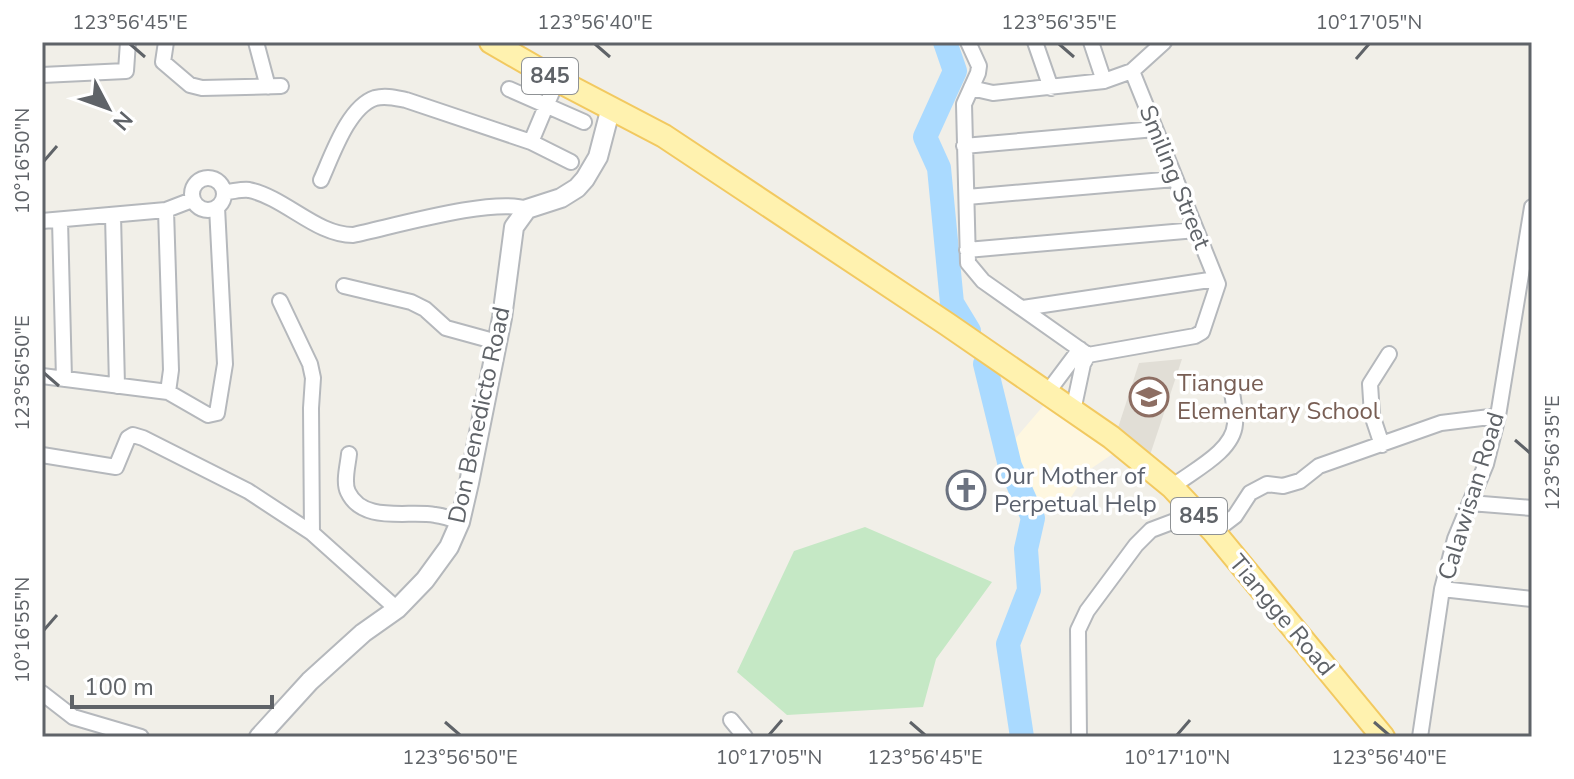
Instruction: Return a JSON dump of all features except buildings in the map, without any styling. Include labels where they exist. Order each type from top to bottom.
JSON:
[{"type":"main road","name":"845","points":[[491,42],[611,107]]},
{"type":"main road","name":"Tiangge Road","points":[[611,107],[664,136],[1111,437],[1172,487],[1214,532],[1383,737]]},
{"type":"street","points":[[42,75],[126,71],[128,42]]},
{"type":"street","points":[[166,42],[163,62],[190,85],[202,88],[274,86],[256,42]]},
{"type":"street","points":[[968,42],[979,66],[964,104],[967,257],[983,281],[1084,352]]},
{"type":"street","points":[[1035,42],[1051,88]]},
{"type":"street","points":[[1091,42],[1104,81]]},
{"type":"street","points":[[971,88],[993,93],[1104,81],[1132,71],[1146,48],[1164,42]]},
{"type":"street","name":"Smiling Street","points":[[1132,71],[1217,281]]},
{"type":"street","points":[[531,142],[557,80]]},
{"type":"street","points":[[509,89],[584,122]]},
{"type":"street","points":[[321,180],[353,115],[365,104],[387,97],[406,100],[531,142],[571,162]]},
{"type":"street","points":[[224,192],[248,190],[339,235],[353,235],[485,207],[515,205],[527,209],[561,198],[585,179],[598,157],[611,107]]},
{"type":"street","points":[[964,146],[1155,129]]},
{"type":"street","points":[[204,178],[219,182],[224,192],[217,207],[205,210],[192,200],[193,186],[204,178]]},
{"type":"street","points":[[967,197],[1175,179]]},
{"type":"street","points":[[42,221],[166,210],[192,200]]},
{"type":"street","points":[[42,376],[168,392],[208,415],[217,413],[225,364],[217,207]]},
{"type":"street","name":"Calawisan Road","points":[[1420,737],[1442,589],[1455,539],[1486,464],[1498,416],[1532,207]]},
{"type":"street","name":"Don Benedicto Road","points":[[259,737],[310,681],[363,633],[397,609],[425,580],[449,547],[460,522],[497,342],[514,227],[527,209]]},
{"type":"street","points":[[166,210],[171,370],[168,392]]},
{"type":"street","points":[[113,215],[117,386]]},
{"type":"street","points":[[60,220],[64,379]]},
{"type":"street","points":[[967,257],[1196,230]]},
{"type":"street","points":[[1023,308],[1217,281],[1202,332],[1195,336],[1084,352],[1047,393]]},
{"type":"street","points":[[344,286],[411,302],[425,309],[446,328],[497,342]]},
{"type":"street","points":[[280,301],[310,364],[313,378],[312,533]]},
{"type":"street","points":[[1073,411],[1084,352]]},
{"type":"street","points":[[1382,445],[1372,415],[1370,384],[1389,354]]},
{"type":"street","points":[[1172,487],[1217,456],[1227,444],[1236,426],[1232,391]]},
{"type":"street","points":[[1214,532],[1235,516],[1250,493],[1267,484],[1283,486],[1300,481],[1319,466],[1441,423],[1498,416]]},
{"type":"street","points":[[42,455],[116,467],[128,438],[133,435],[174,452],[248,491],[312,533],[397,609]]},
{"type":"street","points":[[349,454],[348,493],[368,509],[394,515],[437,515],[460,522]]},
{"type":"street","points":[[1470,503],[1532,508]]},
{"type":"street","points":[[1079,737],[1078,630],[1087,611],[1136,545],[1151,530],[1196,513]]},
{"type":"street","points":[[1442,589],[1532,599]]},
{"type":"street","points":[[42,693],[73,717],[141,737]]},
{"type":"street","points":[[731,720],[745,737]]},
{"type":"shaded area","name":"Tiangue Elementary School","points":[[1182,359],[1149,458],[1117,431],[1139,363]]},
{"type":"shaded area","points":[[1044,405],[1114,453],[1089,470],[1069,500],[1033,512],[1009,446]]},
{"type":"green space","points":[[865,527],[992,582],[936,659],[923,707],[787,715],[737,672],[794,551]]},
{"type":"waterway","points":[[945,42],[955,71],[925,137],[939,168],[952,303],[969,331]]},
{"type":"waterway","points":[[985,364],[1010,466],[1033,518],[1026,549],[1029,590],[1008,644],[1022,737]]},
{"type":"place","name":"Tiangue Elementary School","points":[[1149,397]]},
{"type":"place","name":"Our Mother of Perpetual Help","points":[[966,490]]}]
